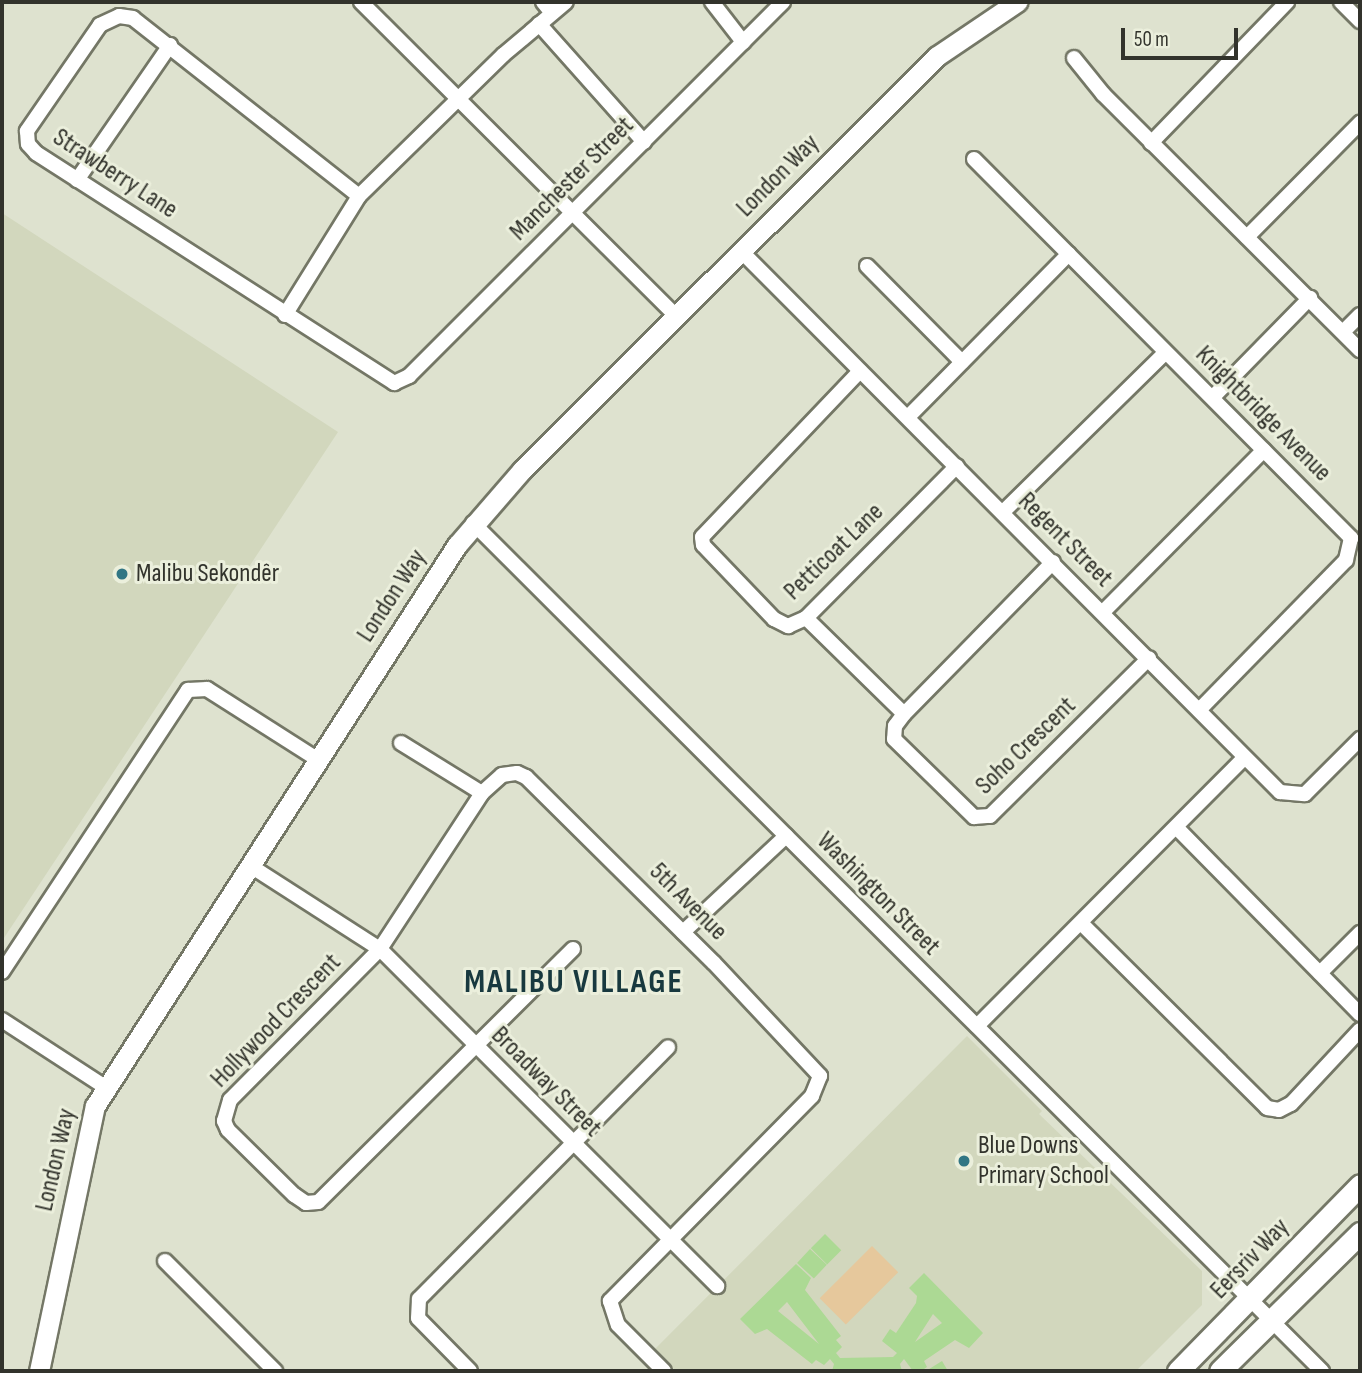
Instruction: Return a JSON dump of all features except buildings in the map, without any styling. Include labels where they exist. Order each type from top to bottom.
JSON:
[{"type":"main road","name":"Eersriv Way","points":[[1178,1371],[1360,1185]]},
{"type":"main road","points":[[1220,1371],[1360,1233]]},
{"type":"street","points":[[361,2],[677,316]]},
{"type":"street","points":[[285,315],[359,196],[459,97],[539,24],[548,7],[566,2]]},
{"type":"street","points":[[712,2],[743,43]]},
{"type":"street","name":"Manchester Street","points":[[391,383],[409,376],[783,2]]},
{"type":"street","name":"London Way","points":[[38,1371],[89,1126],[105,1087],[473,523],[937,56],[1017,2]]},
{"type":"street","points":[[1151,143],[1287,2]]},
{"type":"street","points":[[1341,2],[1360,21]]},
{"type":"street","name":"Strawberry Lane","points":[[359,196],[133,18],[119,16],[100,25],[83,43],[27,131],[29,145],[36,153],[391,383]]},
{"type":"street","points":[[539,24],[644,142]]},
{"type":"street","points":[[76,180],[170,45]]},
{"type":"street","points":[[1074,58],[1103,94],[1360,350]]},
{"type":"street","points":[[1247,237],[1360,122]]},
{"type":"street","name":"Knightbridge Avenue","points":[[974,159],[1346,529],[1351,552],[1199,710]]},
{"type":"street","name":"Regent Street","points":[[741,251],[1280,792],[1297,797],[1360,740]]},
{"type":"street","points":[[908,417],[1069,254]]},
{"type":"street","points":[[867,267],[962,362]]},
{"type":"street","points":[[1213,397],[1310,299]]},
{"type":"street","points":[[1343,332],[1360,315]]},
{"type":"street","points":[[1003,512],[1166,352]]},
{"type":"street","name":"Petticoat Lane","points":[[860,371],[702,537],[703,545],[774,620],[788,626],[806,618],[957,466]]},
{"type":"street","points":[[1103,612],[1264,450]]},
{"type":"street","name":"Washington Street","points":[[473,523],[1322,1371]]},
{"type":"street","points":[[806,618],[904,715],[1053,562]]},
{"type":"street","name":"Soho Crescent","points":[[904,715],[895,726],[894,739],[974,817],[985,818],[1000,810],[1149,658]]},
{"type":"street","points":[[2,972],[188,690],[207,689],[317,759]]},
{"type":"street","points":[[401,743],[482,793]]},
{"type":"street","points":[[977,1026],[1244,758]]},
{"type":"street","name":"5th Avenue","points":[[380,949],[482,793],[502,775],[517,772],[526,777],[683,932],[813,1064],[820,1081],[812,1096],[670,1241]]},
{"type":"street","points":[[1177,828],[1360,1014]]},
{"type":"street","points":[[683,932],[786,836]]},
{"type":"street","name":"Broadway Street","points":[[249,865],[380,949],[475,1047],[717,1286]]},
{"type":"street","points":[[1081,923],[1267,1108],[1279,1110],[1291,1104],[1360,1030]]},
{"type":"street","points":[[1320,973],[1360,933]]},
{"type":"street","name":"Hollywood Crescent","points":[[380,949],[230,1100],[224,1114],[228,1130],[294,1195],[306,1203],[318,1202],[475,1047]]},
{"type":"street","points":[[475,1047],[573,949]]},
{"type":"street","points":[[2,1020],[105,1087]]},
{"type":"street","points":[[470,1371],[418,1318],[419,1299],[668,1047]]},
{"type":"street","points":[[664,1371],[618,1325],[610,1301],[670,1241]]},
{"type":"street","points":[[165,1261],[275,1371]]},
{"type":"shaded area","name":"Malibu Sekondêr","points":[[2,213],[338,432],[2,941]]},
{"type":"shaded area","name":"Blue Downs Primary School","points":[[967,1036],[1042,1111],[1039,1114],[1202,1271],[1202,1305],[1136,1371],[676,1371],[654,1350]]},
{"type":"shaded area","points":[[872,1246],[898,1272],[846,1324],[820,1298]]},
{"type":"place","name":"Malibu Sekondêr","points":[[122,574]]},
{"type":"place","name":"Blue Downs Primary School","points":[[964,1161]]},
{"type":"district","name":"MALIBU VILLAGE","points":[[574,983]]}]
